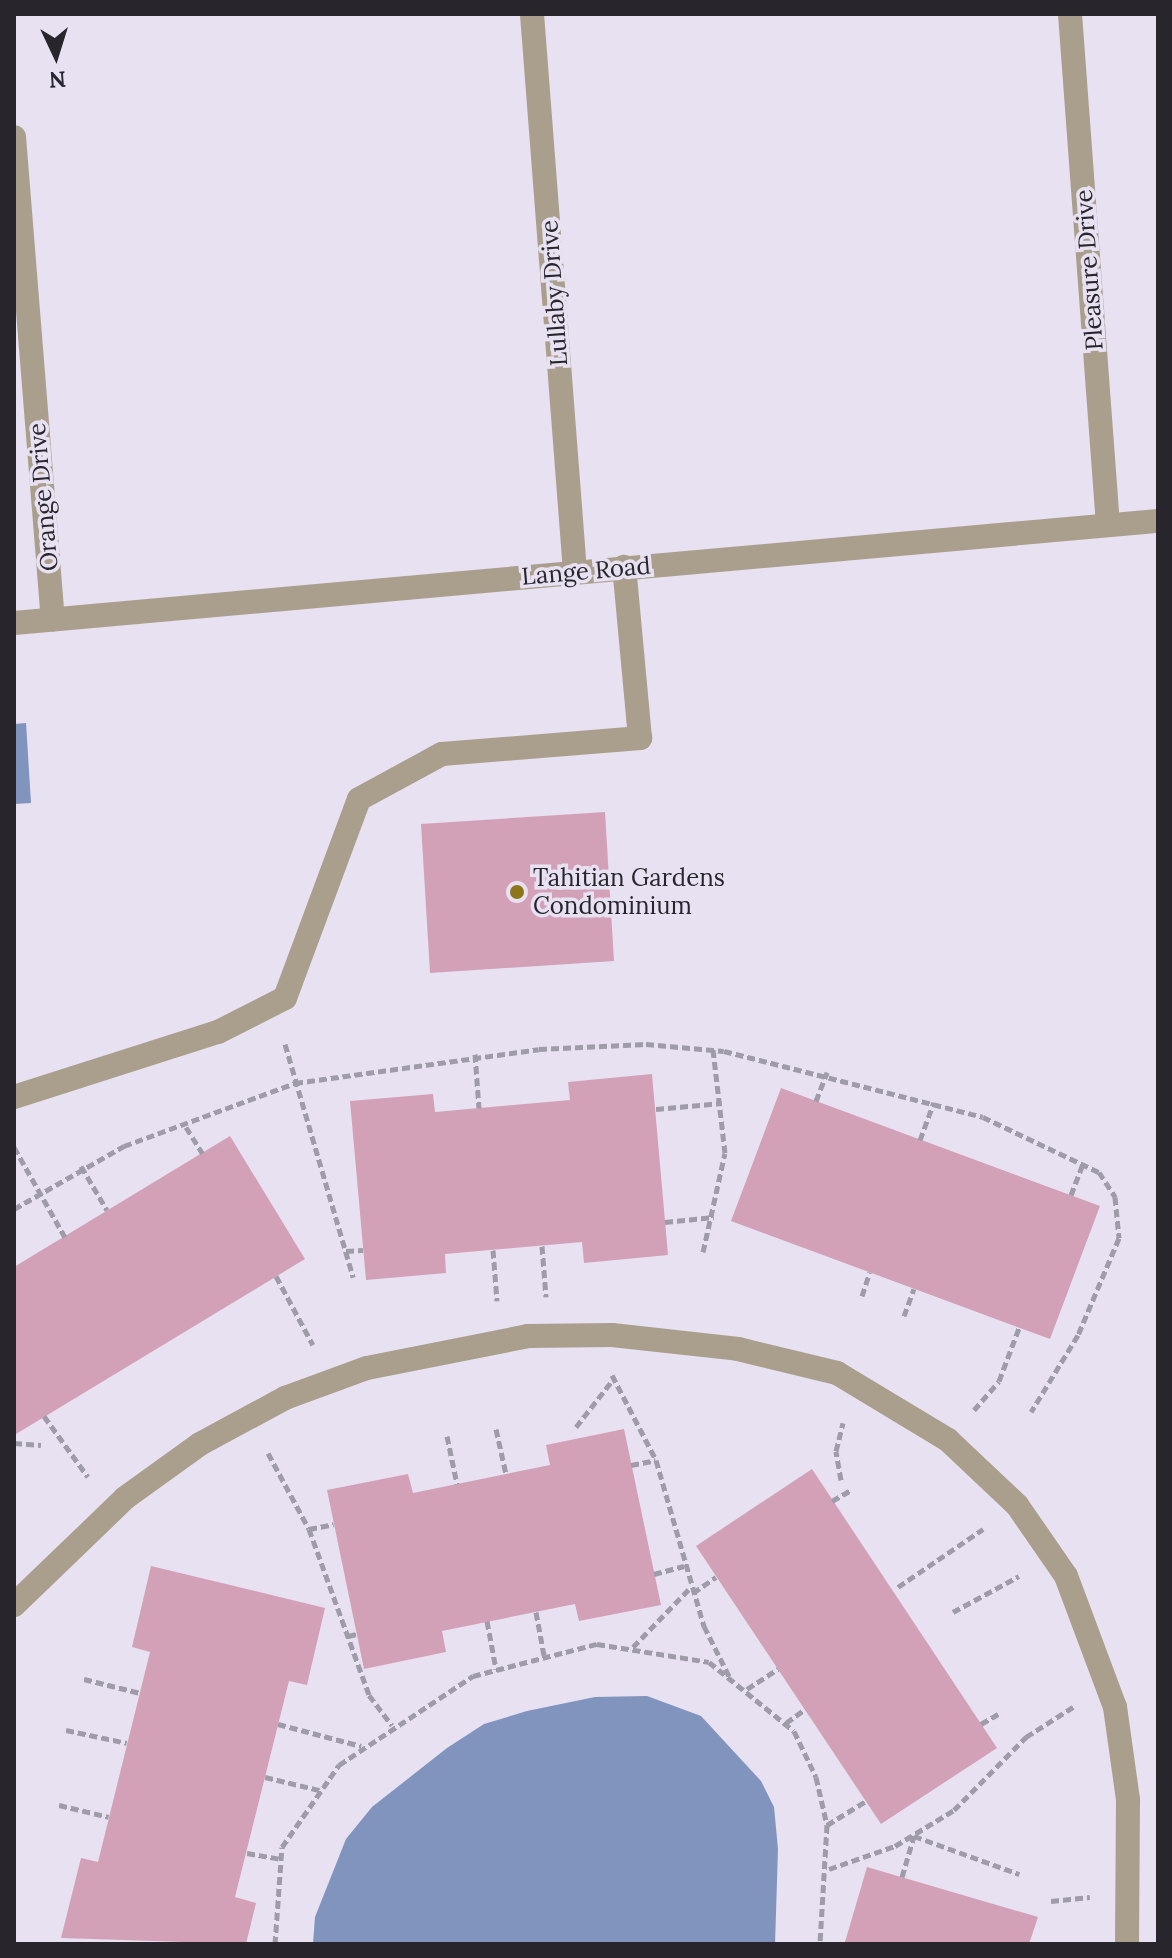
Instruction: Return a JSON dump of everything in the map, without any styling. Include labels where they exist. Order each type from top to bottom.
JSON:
[{"type":"street","name":"Lullaby Drive","points":[[532,14],[575,572]]},
{"type":"street","name":"Pleasure Drive","points":[[1070,14],[1108,525]]},
{"type":"street","name":"Orange Drive","points":[[14,137],[53,619]]},
{"type":"street","name":"Lange Road","points":[[14,623],[1158,521]]},
{"type":"street","points":[[14,1097],[218,1032],[285,998],[359,799],[442,754],[640,738],[624,567]]},
{"type":"street","points":[[14,1605],[113,1511],[250,1417],[329,1381],[501,1339],[612,1335],[738,1349],[855,1384],[948,1440],[1017,1505],[1053,1557],[1099,1649],[1110,1691],[1128,1800],[1127,1944]]},
{"type":"path","points":[[274,1003],[353,1277]]},
{"type":"path","points":[[14,1209],[81,1166],[295,1083],[475,1054],[646,1044],[713,1049],[827,1072],[934,1102],[1083,1163],[1115,1197],[1119,1238],[1078,1335],[1031,1412]]},
{"type":"path","points":[[703,1252],[714,1217],[725,1153],[722,1103],[713,1049]]},
{"type":"path","points":[[475,1054],[479,1108]]},
{"type":"path","points":[[816,1101],[827,1072]]},
{"type":"path","points":[[920,1140],[934,1102]]},
{"type":"path","points":[[656,1109],[722,1103]]},
{"type":"path","points":[[186,1127],[202,1153]]},
{"type":"path","points":[[14,1147],[65,1237]]},
{"type":"path","points":[[1071,1195],[1083,1163]]},
{"type":"path","points":[[81,1166],[107,1210]]},
{"type":"path","points":[[665,1222],[714,1217]]},
{"type":"path","points":[[542,1246],[548,1336]]},
{"type":"path","points":[[346,1251],[363,1250]]},
{"type":"path","points":[[493,1250],[501,1339]]},
{"type":"path","points":[[862,1296],[870,1272]]},
{"type":"path","points":[[276,1276],[329,1381]]},
{"type":"path","points":[[904,1316],[914,1289]]},
{"type":"path","points":[[948,1440],[999,1381],[1019,1328]]},
{"type":"path","points":[[612,1335],[612,1380],[656,1460],[692,1590],[730,1676]]},
{"type":"path","points":[[576,1427],[612,1380]]},
{"type":"path","points":[[841,1480],[836,1451],[855,1384]]},
{"type":"path","points":[[44,1416],[113,1511]]},
{"type":"path","points":[[250,1417],[309,1529],[369,1695],[392,1725]]},
{"type":"path","points":[[496,1429],[506,1474]]},
{"type":"path","points":[[447,1436],[457,1484]]},
{"type":"path","points":[[14,1443],[41,1445]]},
{"type":"path","points":[[631,1465],[656,1460]]},
{"type":"path","points":[[832,1501],[851,1490]]},
{"type":"path","points":[[898,1587],[1017,1505]]},
{"type":"path","points":[[309,1529],[334,1524]]},
{"type":"path","points":[[953,1612],[1053,1557]]},
{"type":"path","points":[[654,1574],[684,1566]]},
{"type":"path","points":[[632,1647],[692,1590],[716,1577]]},
{"type":"path","points":[[536,1612],[544,1655]]},
{"type":"path","points":[[487,1621],[496,1669]]},
{"type":"path","points":[[348,1636],[357,1634]]},
{"type":"path","points":[[275,1944],[280,1859],[320,1790],[361,1746],[392,1725],[496,1669],[597,1644],[632,1647],[709,1662],[747,1689],[786,1723],[816,1777],[827,1825],[829,1869],[820,1944]]},
{"type":"path","points":[[747,1689],[778,1669]]},
{"type":"path","points":[[84,1679],[140,1693]]},
{"type":"path","points":[[829,1869],[914,1836],[954,1810],[1041,1724],[1110,1691]]},
{"type":"path","points":[[786,1723],[805,1709]]},
{"type":"path","points":[[981,1724],[998,1714]]},
{"type":"path","points":[[278,1724],[361,1746]]},
{"type":"path","points":[[66,1730],[127,1743]]},
{"type":"path","points":[[265,1777],[320,1790]]},
{"type":"path","points":[[827,1825],[866,1801]]},
{"type":"path","points":[[59,1805],[109,1817]]},
{"type":"path","points":[[914,1836],[1019,1874]]},
{"type":"path","points":[[902,1877],[914,1836]]},
{"type":"path","points":[[247,1853],[280,1859]]},
{"type":"water","points":[[26,723],[31,803],[14,804],[14,724]]},
{"type":"water","points":[[647,1696],[701,1716],[761,1781],[774,1807],[778,1849],[775,1944],[313,1944],[315,1917],[346,1839],[372,1807],[447,1748],[484,1724],[527,1711],[595,1697]]},
{"type":"building","name":"Tahitian Gardens Condominium","points":[[605,812],[614,961],[430,973],[421,824]]},
{"type":"building","points":[[652,1074],[668,1255],[584,1263],[582,1242],[445,1254],[446,1273],[366,1280],[350,1101],[433,1094],[435,1112],[570,1100],[568,1082]]},
{"type":"building","points":[[781,1088],[1100,1206],[1050,1339],[731,1221]]},
{"type":"building","points":[[230,1136],[305,1259],[16,1434],[14,1267]]},
{"type":"building","points":[[624,1429],[661,1605],[579,1621],[575,1604],[442,1631],[446,1652],[364,1669],[327,1490],[408,1474],[413,1493],[550,1465],[546,1445]]},
{"type":"building","points":[[812,1469],[997,1748],[881,1824],[696,1546]]},
{"type":"building","points":[[151,1566],[325,1608],[307,1685],[289,1681],[235,1897],[256,1903],[246,1944],[61,1938],[81,1858],[98,1862],[150,1652],[132,1647]]},
{"type":"building","points":[[867,1867],[1038,1917],[1029,1944],[845,1942]]},
{"type":"place","name":"Tahitian Gardens Condominium","points":[[517,892]]}]
